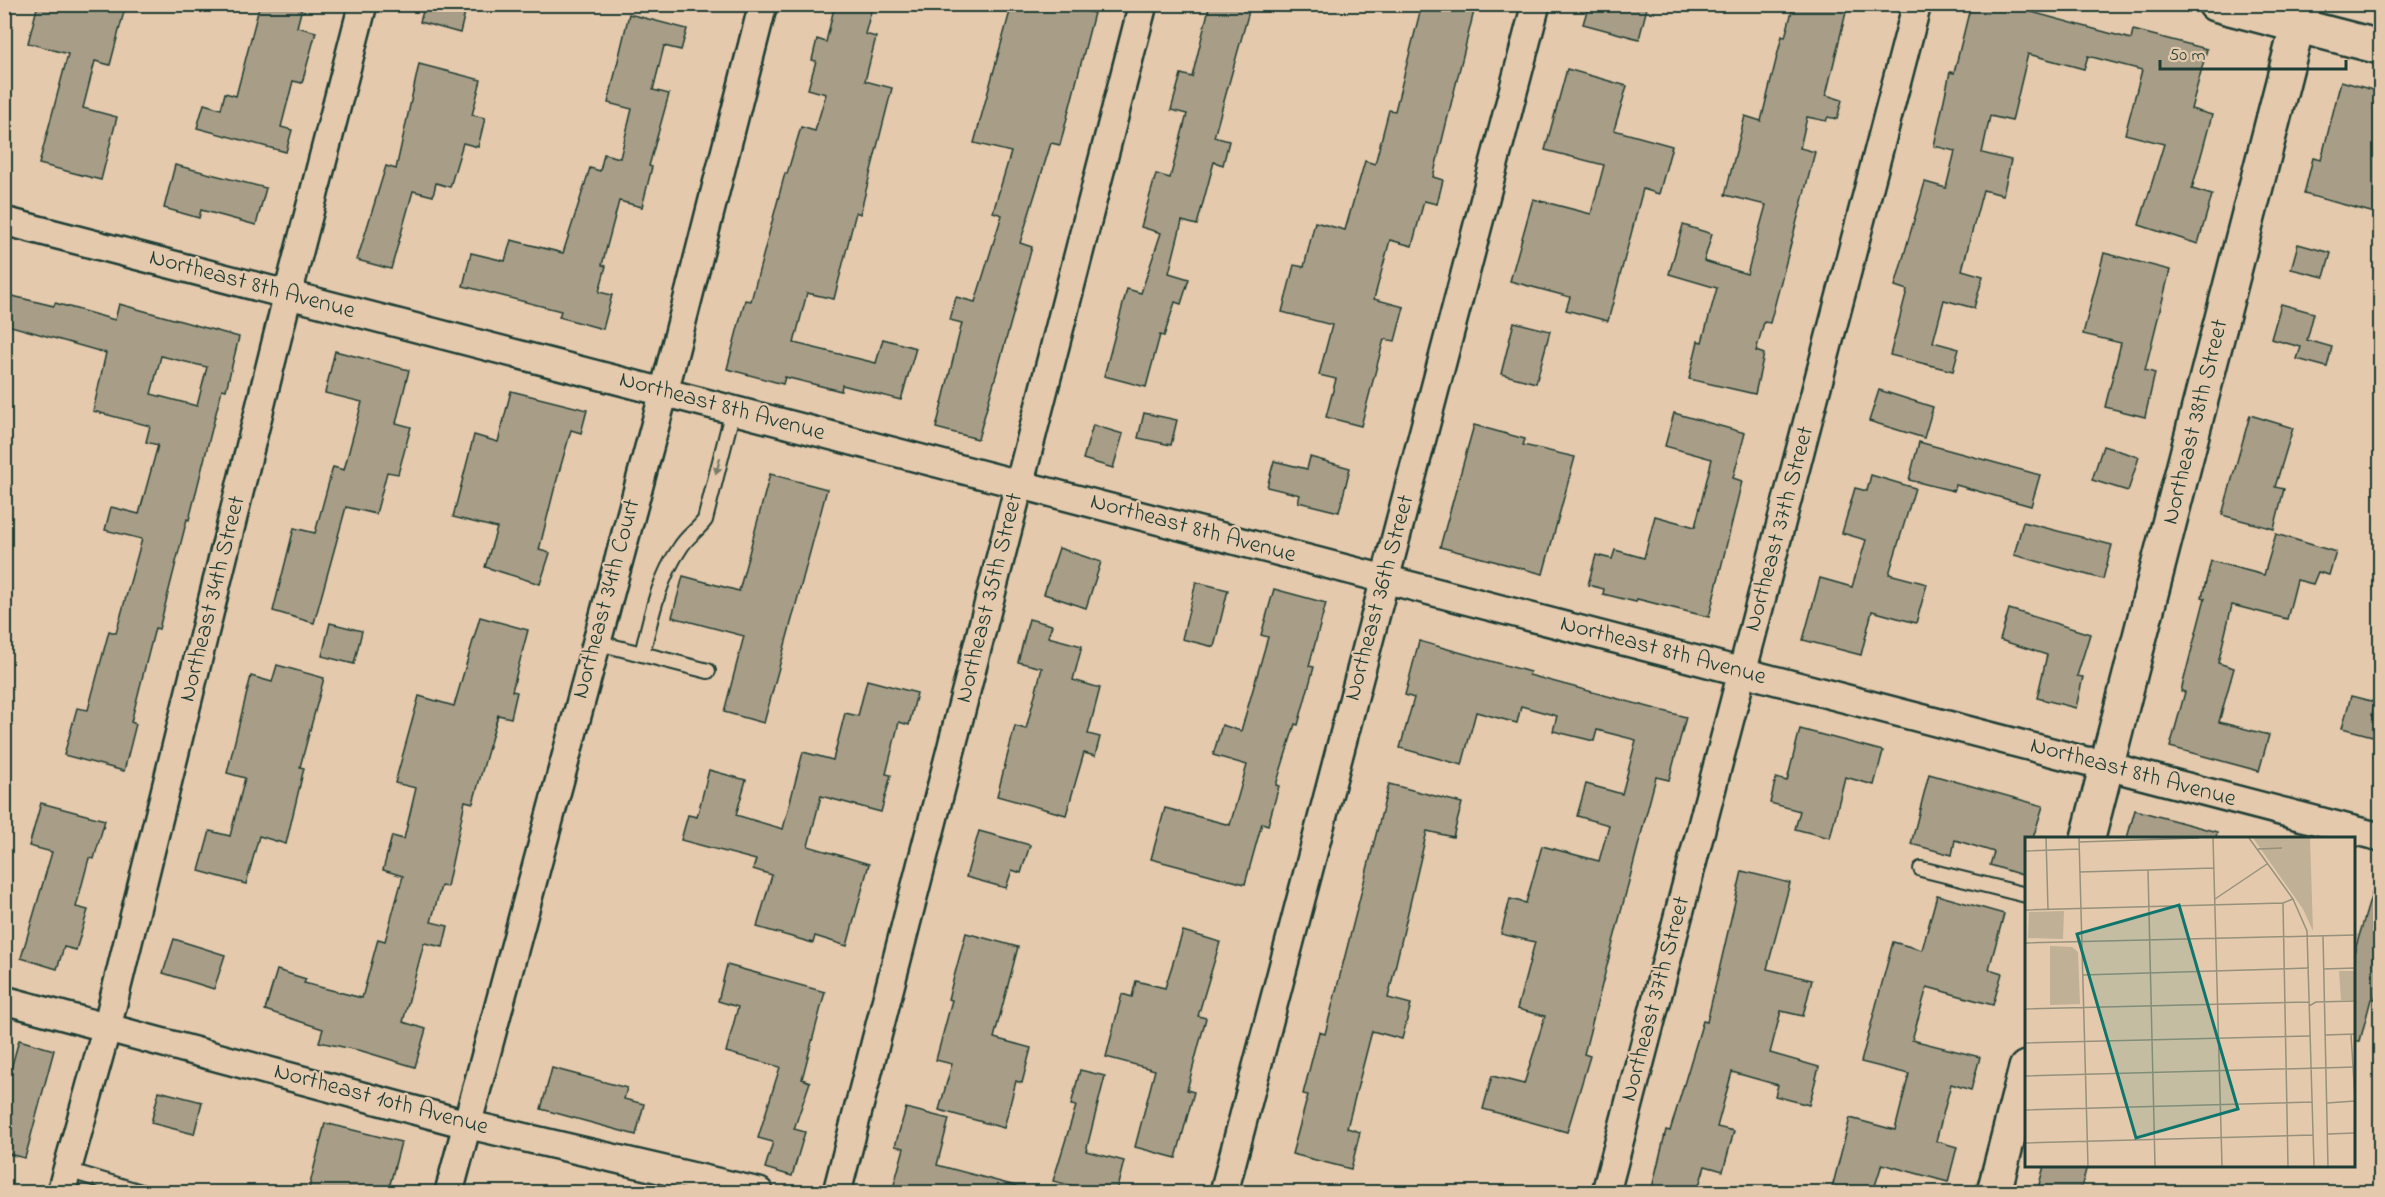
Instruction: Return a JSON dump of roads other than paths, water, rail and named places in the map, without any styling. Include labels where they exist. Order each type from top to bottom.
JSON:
[{"type":"street","name":"Northeast 34th Street","points":[[64,1181],[107,1027],[288,294],[363,4]]},
{"type":"street","name":"Northeast 34th Court","points":[[449,1192],[664,392],[763,4]]},
{"type":"street","name":"Northeast 35th Street","points":[[837,1192],[1143,4]]},
{"type":"street","name":"Northeast 36th Street","points":[[1224,1192],[1536,4]]},
{"type":"street","name":"Northeast 37th Street","points":[[1606,1192],[1917,4]]},
{"type":"street","points":[[2215,4],[2300,15],[2380,47]]},
{"type":"street","name":"Northeast 38th Street","points":[[2088,837],[2300,15]]},
{"type":"street","name":"Northeast 8th Avenue","points":[[4,221],[2086,761],[2106,763],[2126,771],[2380,837]]},
{"type":"street","name":"Northeast 10th Avenue","points":[[4,1000],[466,1124],[759,1192]]},
{"type":"street","points":[[1994,1192],[2025,1072]]},
{"type":"lane","points":[[642,654],[666,570],[688,536],[705,520],[733,410]]},
{"type":"lane","points":[[596,642],[708,671]]},
{"type":"lane","points":[[1921,869],[2025,895]]},
{"type":"lane","points":[[64,1181],[141,1192]]}]
